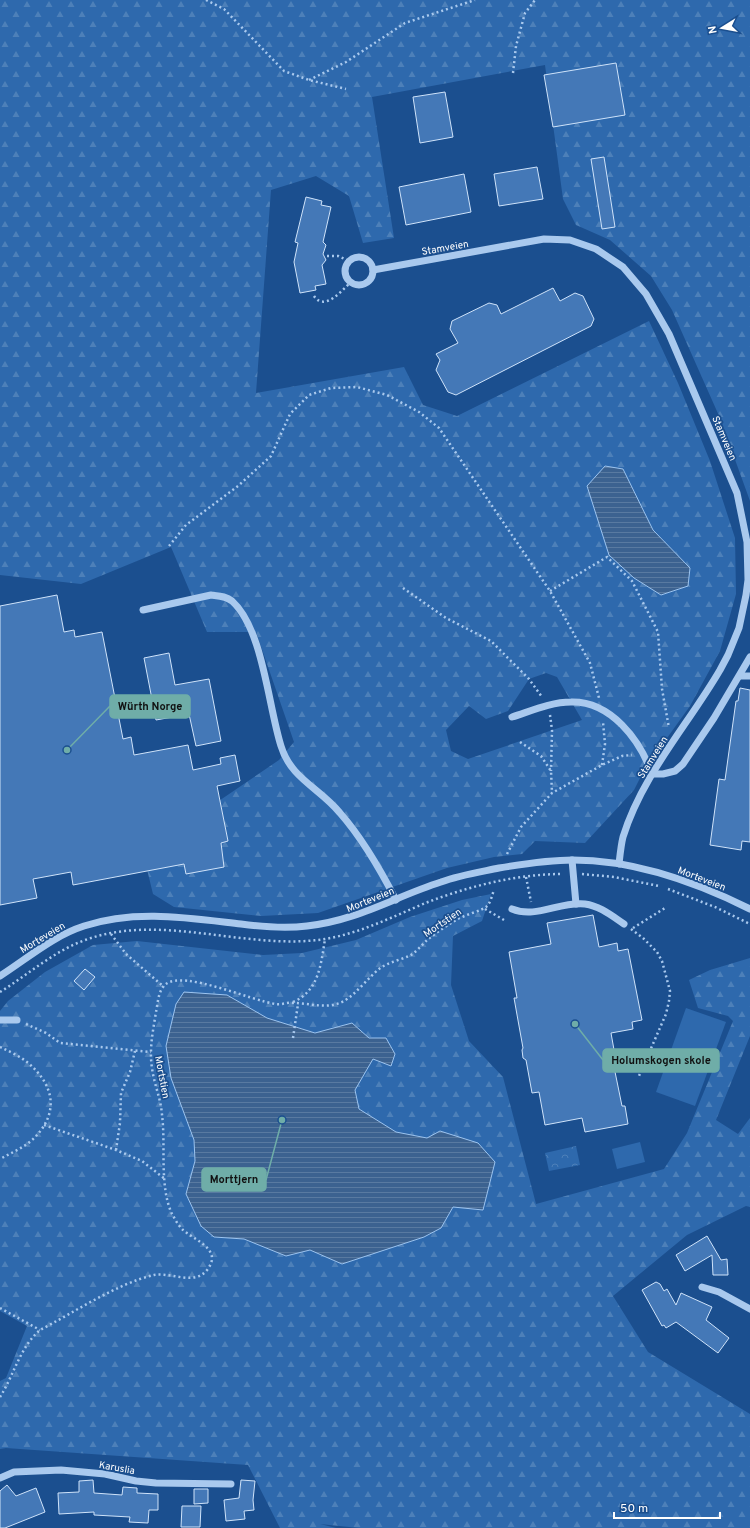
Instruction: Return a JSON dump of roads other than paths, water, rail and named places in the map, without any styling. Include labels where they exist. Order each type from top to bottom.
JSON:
[{"type":"street","name":"Stamveien","points":[[373,270],[544,239],[570,240],[596,248],[623,267],[646,294],[669,334],[737,493],[747,542],[749,564],[746,595],[738,628],[728,655],[711,686],[652,774],[628,823],[623,839],[619,864]]},
{"type":"street","points":[[356,258],[364,258],[370,263],[373,270],[369,281],[363,285],[357,285],[350,282],[345,272],[349,261],[356,258]]},
{"type":"street","points":[[143,610],[212,596],[223,596],[231,600],[241,612],[254,636],[278,735],[285,757],[300,778],[339,811],[350,825],[379,868],[396,900]]},
{"type":"street","points":[[512,717],[549,706],[572,702],[591,704],[602,708],[624,728],[644,754],[652,774],[663,774],[675,771],[684,764],[740,676],[750,657]]},
{"type":"street","points":[[740,676],[750,676]]},
{"type":"street","points":[[572,860],[576,904]]},
{"type":"street","name":"Morteveien","points":[[0,976],[57,937],[83,926],[112,919],[137,916],[157,916],[263,926],[305,927],[347,919],[441,882],[469,874],[534,862],[572,860],[619,864],[651,871],[687,882],[720,894],[750,909]]},
{"type":"street","points":[[512,909],[524,913],[576,904],[585,904],[600,908],[624,924]]},
{"type":"street","points":[[0,1020],[17,1020]]},
{"type":"street","points":[[702,1287],[719,1292],[750,1308]]},
{"type":"street","name":"Karuslia","points":[[0,1478],[14,1472],[61,1470],[105,1474],[136,1481],[156,1483],[231,1484]]},
{"type":"place","name":"Würth Norge","points":[[67,750]]},
{"type":"place","name":"Holumskogen skole","points":[[575,1024]]},
{"type":"place","name":"Morttjern","points":[[282,1120]]}]
